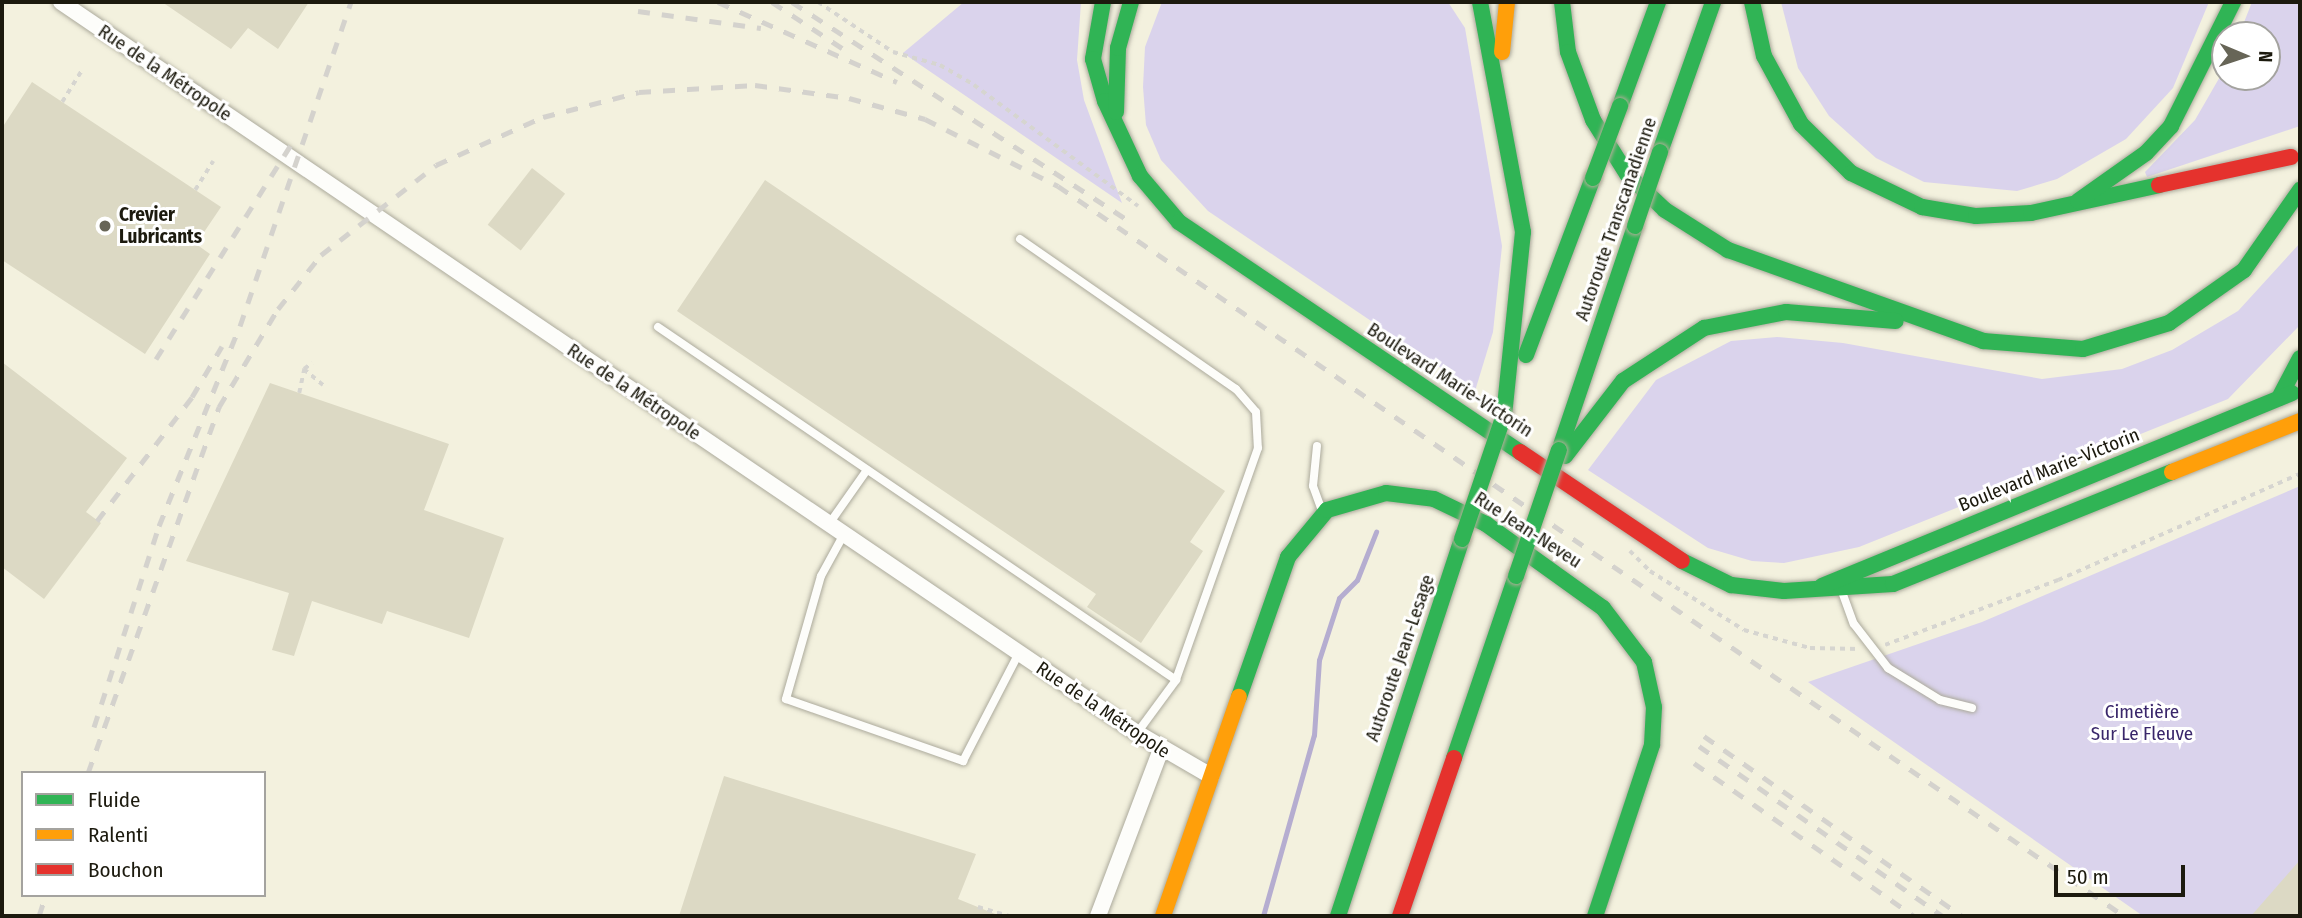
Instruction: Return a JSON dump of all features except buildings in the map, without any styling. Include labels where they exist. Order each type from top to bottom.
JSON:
[{"type":"main road","name":"Boulevard Marie-Victorin","points":[[1102,2],[1093,59],[1116,126],[1140,176],[1179,222],[1353,343],[1701,572],[1756,589],[1813,589],[1839,584],[2300,390]]},
{"type":"main road","name":"Boulevard Marie-Victorin","points":[[1116,126],[1118,48],[1131,2]]},
{"type":"main road","points":[[1505,125],[1507,2]]},
{"type":"main road","points":[[1562,2],[1568,52],[1586,106],[1618,164],[1651,199],[1728,250],[1924,323],[2028,349],[2083,349],[2136,336],[2192,310],[2231,282],[2266,245],[2300,190]]},
{"type":"main road","name":"Autoroute Transcanadienne","points":[[1504,415],[1658,2]]},
{"type":"main road","name":"Autoroute Transcanadienne","points":[[1562,453],[1634,226],[1713,2]]},
{"type":"main road","points":[[1752,2],[1764,56],[1790,108],[1836,161],[1866,183],[1922,207],[1960,215],[2013,216],[2075,203],[2119,199],[2291,157]]},
{"type":"main road","points":[[2075,203],[2146,153],[2171,126],[2233,2]]},
{"type":"main road","points":[[1479,6],[1505,125],[1523,251],[1504,415]]},
{"type":"main road","points":[[1400,916],[1550,479],[1562,453],[1628,376],[1704,328],[1786,312],[1924,323]]},
{"type":"main road","points":[[2279,398],[2300,358]]},
{"type":"main road","name":"Autoroute Jean-Lesage","points":[[1338,916],[1504,415]]},
{"type":"main road","name":"Boulevard Marie-Victorin","points":[[1839,584],[1868,590],[1924,574],[2300,421]]},
{"type":"main road","name":"Rue Jean-Neveu","points":[[1323,512],[1385,493],[1450,505],[1586,593],[1633,641],[1653,695],[1652,745],[1595,916]]},
{"type":"main road","points":[[1163,916],[1284,566],[1303,531],[1323,512]]},
{"type":"street","name":"Rue de la Métropole","points":[[61,2],[1137,733],[1211,776]]},
{"type":"street","points":[[1098,916],[1161,749]]},
{"type":"lane","points":[[1020,239],[1236,389],[1256,412],[1258,448],[1176,680],[1137,733]]},
{"type":"lane","points":[[659,327],[1176,680]]},
{"type":"lane","points":[[1317,446],[1313,486],[1323,512]]},
{"type":"lane","points":[[829,524],[867,471]]},
{"type":"lane","points":[[844,534],[821,576],[786,699],[963,761],[1020,653]]},
{"type":"lane","points":[[1839,584],[1854,624],[1888,668],[1940,700],[1972,708]]},
{"type":"path","points":[[818,2],[894,52],[940,65],[974,85],[1140,208]]},
{"type":"path","points":[[62,102],[82,70]]},
{"type":"path","points":[[195,190],[213,161]]},
{"type":"path","points":[[299,393],[304,369],[312,363]]},
{"type":"path","points":[[304,369],[323,385]]},
{"type":"path","points":[[1880,647],[2036,589],[2300,474]]},
{"type":"path","points":[[978,907],[1009,916]]},
{"type":"green space","points":[[964,2],[1081,2],[1077,60],[1084,100],[1122,203],[903,53]]},
{"type":"green space","points":[[1162,2],[1448,2],[1465,28],[1502,246],[1493,332],[1475,391],[1208,211],[1161,160],[1146,125],[1143,87],[1145,47]]},
{"type":"green space","points":[[1781,2],[2209,2],[2173,88],[2126,139],[2057,179],[2017,191],[1924,182],[1876,158],[1829,116],[1798,68]]},
{"type":"green space","points":[[2252,2],[2300,2],[2300,126],[2147,177],[2145,172],[2195,120],[2212,91],[2281,91],[2281,21],[2245,21]]},
{"type":"green space","points":[[2300,243],[2300,325],[2228,399],[1859,547],[1784,563],[1752,561],[1708,548],[1588,470],[1656,380],[1731,341],[1777,337],[1843,343],[2042,379],[2122,369],[2172,350],[2238,311]]},
{"type":"green space","name":"Cimetière Sur Le Fleuve","points":[[2300,486],[2300,916],[2143,916],[1808,682],[1982,622]]},
{"type":"waterway","points":[[1263,916],[1314,735],[1319,660],[1339,598],[1357,580],[1376,532]]},
{"type":"railway","points":[[94,727],[159,526],[240,326],[351,2]]},
{"type":"railway","points":[[718,2],[897,82]]},
{"type":"railway","points":[[772,2],[842,48]]},
{"type":"railway","points":[[792,2],[1132,223]]},
{"type":"railway","points":[[638,11],[761,28]]},
{"type":"railway","points":[[89,771],[219,407],[278,309],[321,255],[436,165],[543,117],[639,92],[755,85],[849,98],[925,119],[1058,186],[2124,916]]},
{"type":"railway","points":[[156,359],[295,138]]},
{"type":"railway","points":[[97,521],[192,397],[222,346]]},
{"type":"railway","points":[[1704,736],[1962,916]]},
{"type":"railway","points":[[1699,746],[1943,916]]},
{"type":"railway","points":[[1694,763],[1914,916]]},
{"type":"railway","points":[[39,916],[45,897]]},
{"type":"traffic: fast","points":[[1103,2],[1093,59],[1105,101],[1140,176],[1179,222],[1520,452]]},
{"type":"traffic: fast","points":[[1116,112],[1118,48],[1131,2]]},
{"type":"traffic: fast","points":[[1480,2],[1523,232],[1504,415]]},
{"type":"traffic: fast","points":[[1562,2],[1568,52],[1593,120],[1627,174],[1665,210],[1728,250],[1983,341],[2083,349],[2169,323],[2244,270],[2300,190]]},
{"type":"traffic: fast","points":[[1620,106],[1658,2]]},
{"type":"traffic: fast","points":[[1660,152],[1713,2]]},
{"type":"traffic: fast","points":[[1752,2],[1764,56],[1801,124],[1851,173],[1922,207],[1976,216],[2031,213],[2159,185]]},
{"type":"traffic: fast","points":[[2078,201],[2146,153],[2171,126],[2233,2]]},
{"type":"traffic: fast","points":[[1593,178],[1620,106]]},
{"type":"traffic: fast","points":[[1635,226],[1660,152]]},
{"type":"traffic: fast","points":[[1526,355],[1593,178]]},
{"type":"traffic: fast","points":[[1561,445],[1635,226]]},
{"type":"traffic: fast","points":[[1565,456],[1623,381],[1704,328],[1786,312],[1896,321]]},
{"type":"traffic: fast","points":[[2279,398],[2300,358]]},
{"type":"traffic: fast","points":[[1822,586],[2292,393]]},
{"type":"traffic: fast","points":[[1462,539],[1504,415]]},
{"type":"traffic: fast","points":[[1516,576],[1559,450]]},
{"type":"traffic: fast","points":[[1682,561],[1731,585],[1784,591],[1893,584],[2172,472]]},
{"type":"traffic: fast","points":[[1239,697],[1288,557],[1327,510],[1386,493],[1434,499],[1486,524],[1603,608],[1644,662],[1654,707],[1652,745],[1595,916]]},
{"type":"traffic: fast","points":[[1338,916],[1462,539]]},
{"type":"traffic: fast","points":[[1454,758],[1516,576]]},
{"type":"traffic: slow","points":[[1502,52],[1507,2]]},
{"type":"traffic: slow","points":[[2172,472],[2300,421]]},
{"type":"traffic: slow","points":[[1163,916],[1239,697]]},
{"type":"traffic: jam","points":[[2159,185],[2291,157]]},
{"type":"traffic: jam","points":[[1520,452],[1682,561]]},
{"type":"traffic: jam","points":[[1400,916],[1454,758]]},
{"type":"place","name":"Crevier Lubricants","points":[[105,226]]}]
